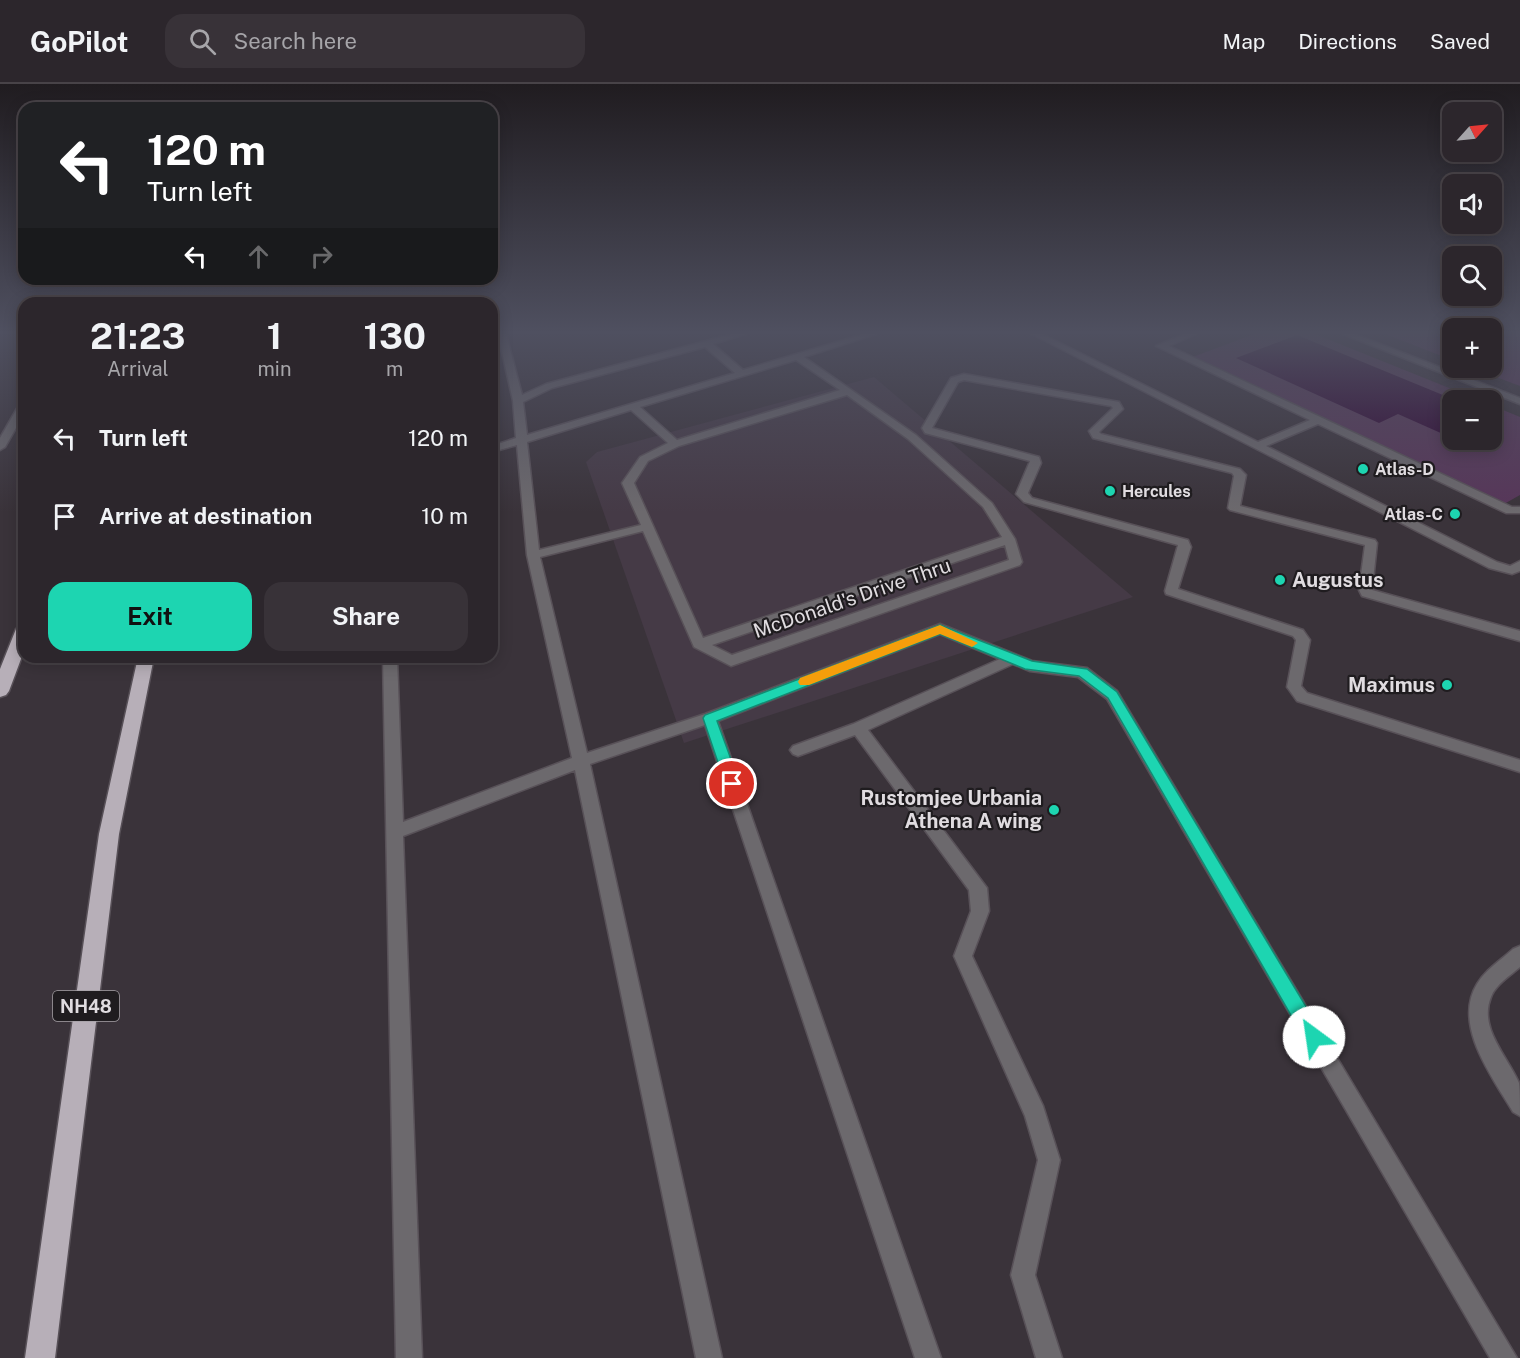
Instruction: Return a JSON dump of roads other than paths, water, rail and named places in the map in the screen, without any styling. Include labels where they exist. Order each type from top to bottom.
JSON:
[{"type":"highway","points":[[0,691],[18,644]]},
{"type":"highway","name":"NH48","points":[[40,1358],[109,834],[145,663]]},
{"type":"street","points":[[516,393],[524,440],[533,555],[581,761],[709,1358]]},
{"type":"street","points":[[518,401],[534,393]]},
{"type":"street","points":[[498,447],[673,393]]},
{"type":"street","points":[[840,393],[675,444],[644,459],[628,483],[699,644],[1009,539]]},
{"type":"street","name":"McDonald's Drive Thru","points":[[699,644],[731,661],[1016,562],[1009,539],[988,505],[912,436],[851,393]]},
{"type":"street","points":[[946,393],[927,428],[929,431],[1035,459],[1036,463],[1022,494],[1025,498],[1184,543],[1185,547],[1171,591],[1298,633],[1303,640],[1294,687],[1302,696],[1520,766]]},
{"type":"street","points":[[1056,393],[1115,404],[1118,409],[1094,431],[1097,436],[1236,471],[1240,475],[1234,508],[1371,543],[1365,590],[1367,592],[1520,636]]},
{"type":"street","points":[[1156,393],[1494,565],[1512,570],[1520,565]]},
{"type":"street","points":[[1260,393],[1509,511],[1520,510]]},
{"type":"street","points":[[1501,393],[1520,401]]},
{"type":"street","points":[[632,406],[675,444]]},
{"type":"street","points":[[0,447],[18,416]]},
{"type":"street","points":[[1260,445],[1317,421]]},
{"type":"street","points":[[533,555],[647,528]]},
{"type":"street","points":[[394,831],[581,761],[710,718],[940,629],[1030,666],[1082,672],[1112,695],[1504,1358]]},
{"type":"street","points":[[798,750],[858,728],[1012,659]]},
{"type":"street","points":[[390,663],[409,1358]]},
{"type":"street","points":[[710,718],[928,1358]]},
{"type":"street","points":[[858,728],[978,888],[980,910],[963,956],[1035,1114],[1049,1160],[1023,1275],[1049,1358]]},
{"type":"street","points":[[1520,955],[1482,994],[1479,1018],[1490,1050],[1520,1105]]},
{"type":"place","name":"Atlas-D","points":[[1363,469]]},
{"type":"place","name":"Hercules","points":[[1110,491]]},
{"type":"place","name":"Atlas-C","points":[[1455,514]]},
{"type":"place","name":"Augustus","points":[[1280,580]]},
{"type":"place","name":"Maximus","points":[[1447,685]]},
{"type":"place","name":"Rustomjee Urbania Athena A wing","points":[[1054,810]]}]
